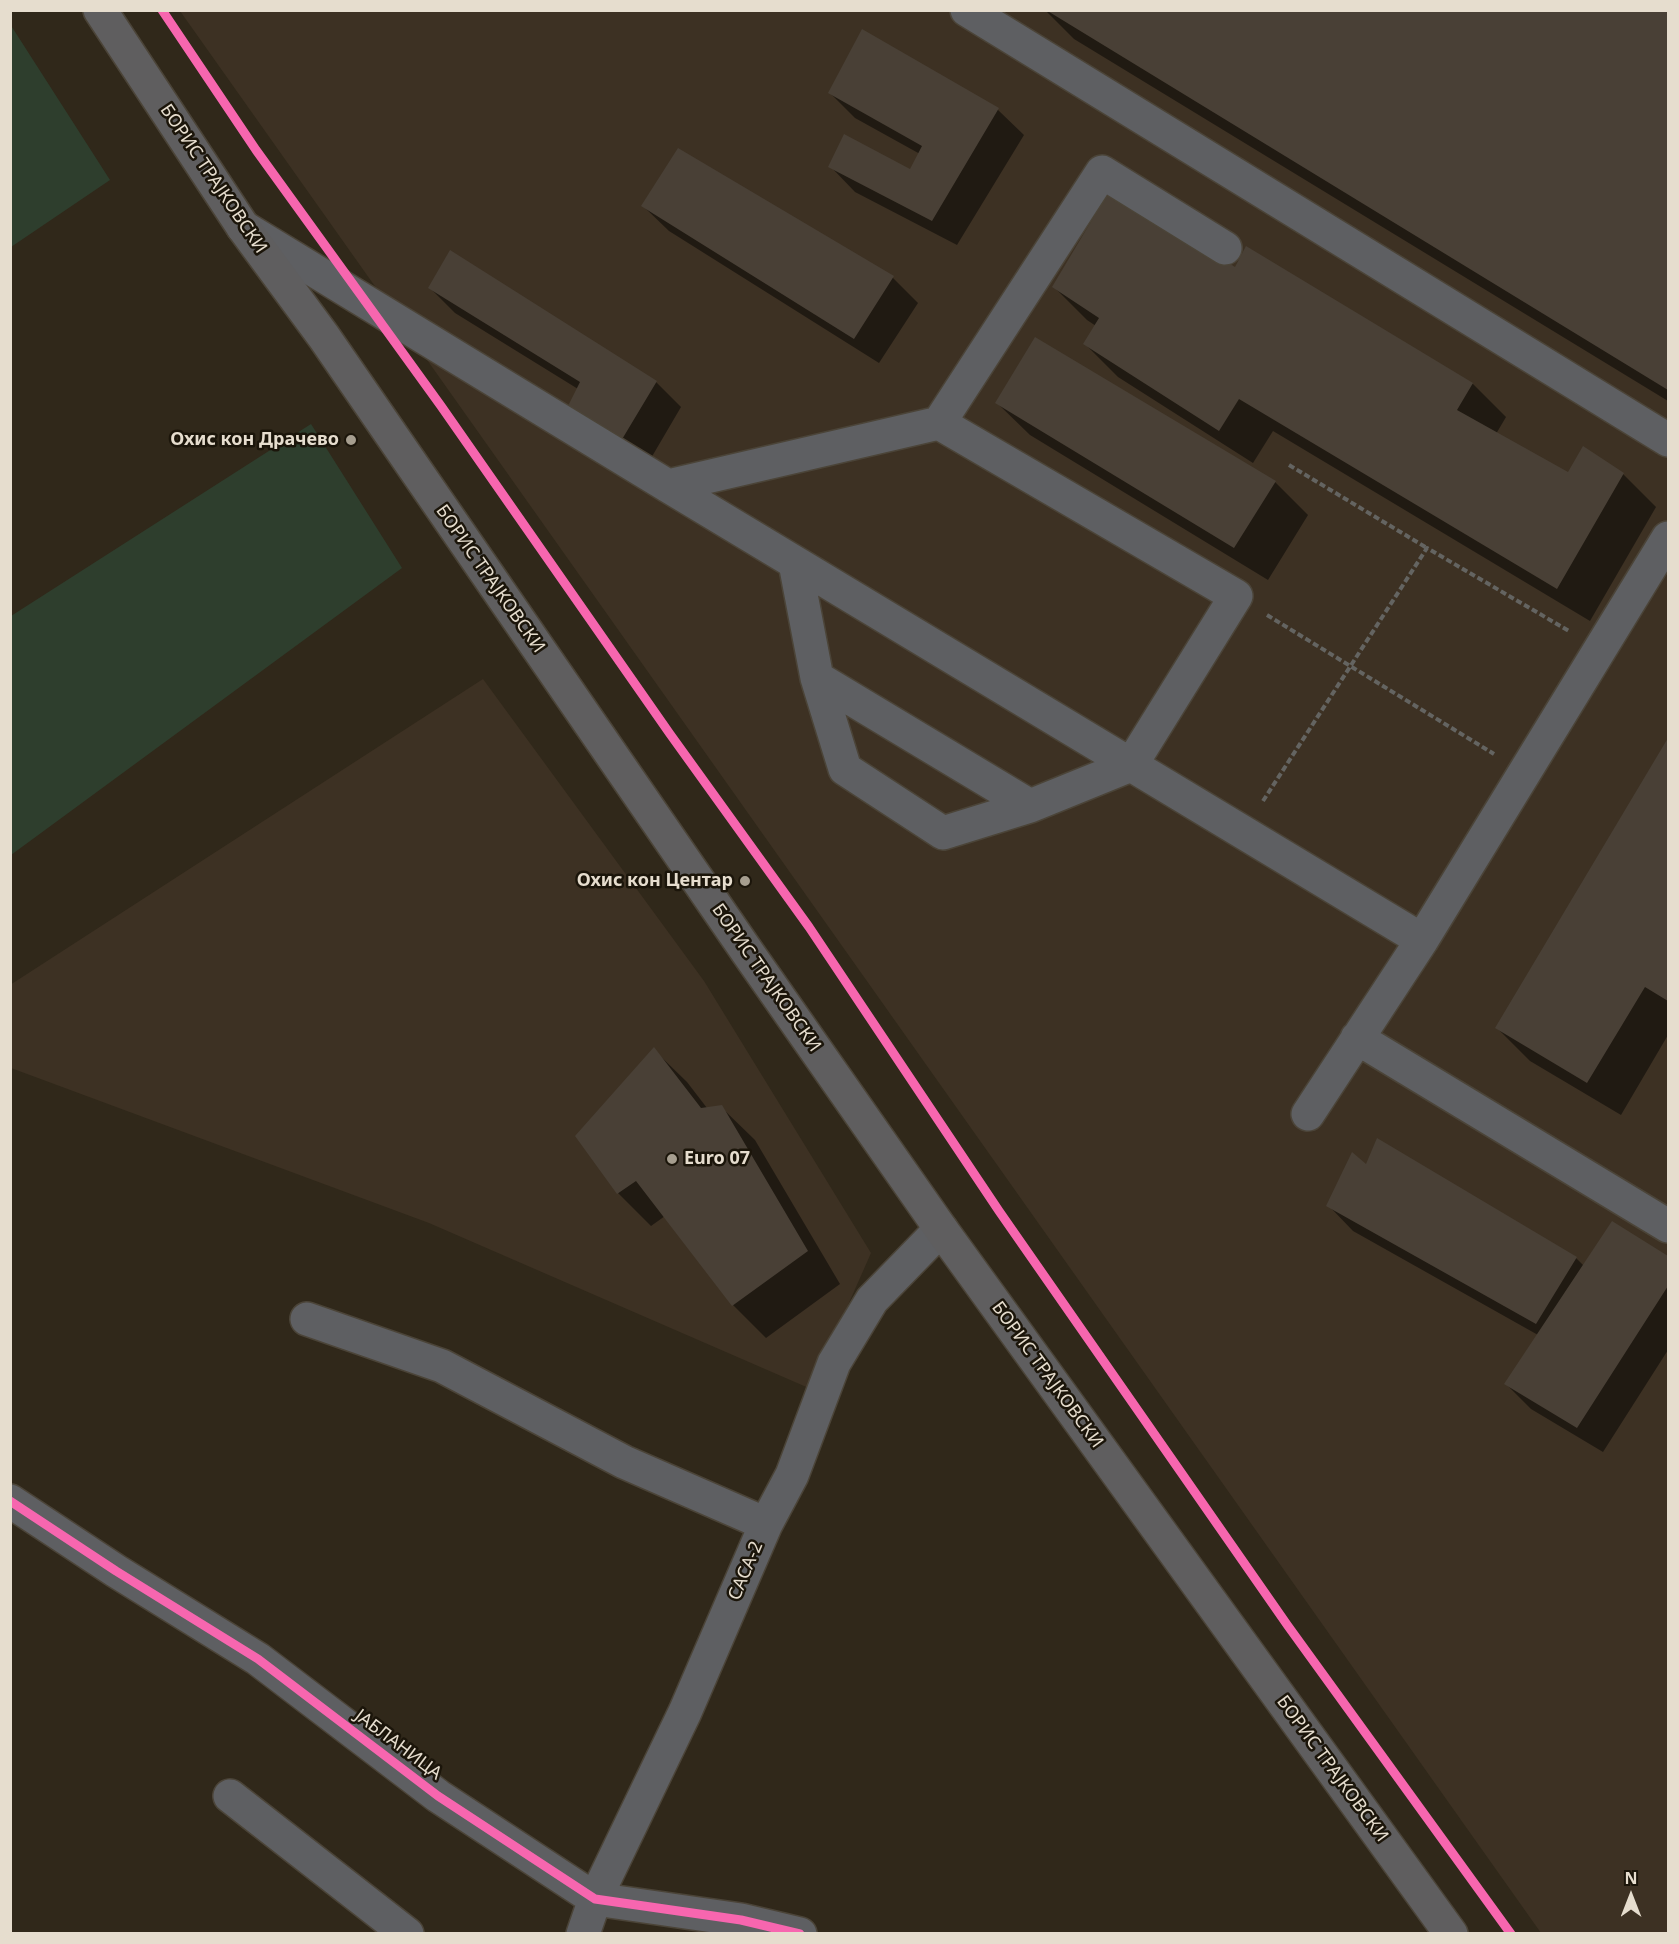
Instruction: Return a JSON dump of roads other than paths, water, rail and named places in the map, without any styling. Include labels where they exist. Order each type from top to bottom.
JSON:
[{"type":"main road","name":"БОРИС ТРАЈКОВСКИ","points":[[100,10],[243,227],[324,337],[941,1229],[1451,1934]]},
{"type":"street","points":[[967,10],[1668,440]]},
{"type":"street","points":[[939,423],[1102,172],[1225,248]]},
{"type":"street","points":[[243,227],[795,563],[1422,940]]},
{"type":"street","points":[[668,486],[939,423],[1236,596],[1131,765],[1030,806],[943,833],[845,769],[817,678],[795,563]]},
{"type":"street","points":[[1308,1114],[1422,940],[1668,538]]},
{"type":"street","points":[[817,678],[1030,806]]},
{"type":"street","points":[[1357,1038],[1668,1226]]},
{"type":"street","name":"САСА-2","points":[[583,1934],[595,1899],[685,1712],[766,1524],[792,1475],[834,1363],[872,1300],[941,1229]]},
{"type":"street","points":[[307,1319],[442,1366],[624,1462],[766,1524]]},
{"type":"street","name":"ЈАБЛАНИЦА","points":[[10,1501],[116,1571],[258,1659],[438,1796],[595,1899],[741,1920],[800,1934]]},
{"type":"street","points":[[230,1796],[407,1934]]},
{"type":"place","name":"Охис кон Драчево","points":[[351,440]]},
{"type":"place","name":"Охис кон Центар","points":[[745,881]]},
{"type":"place","name":"Euro 07","points":[[672,1159]]}]
